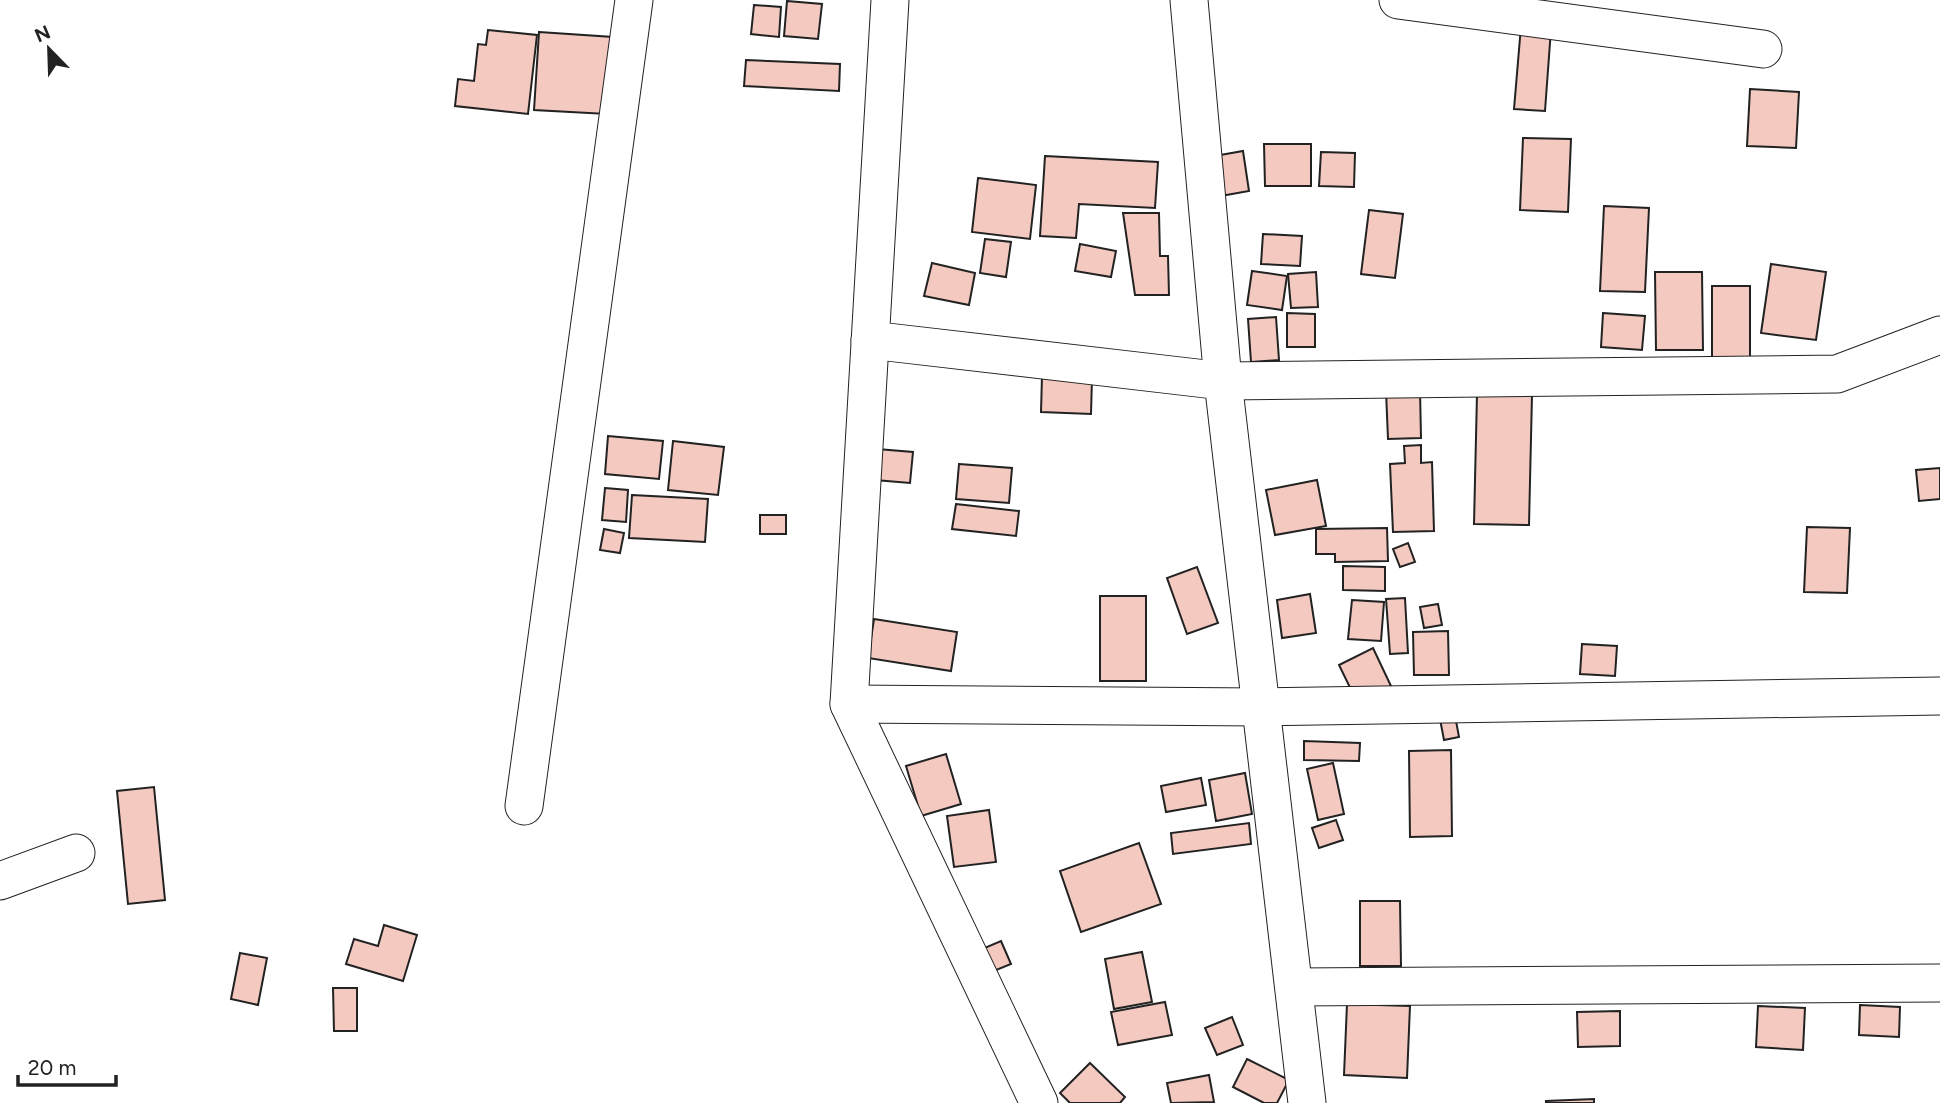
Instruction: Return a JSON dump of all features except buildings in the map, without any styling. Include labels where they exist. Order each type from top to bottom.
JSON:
[{"type":"street","points":[[524,806],[634,0]]},
{"type":"street","points":[[890,0],[849,704],[1040,1103]]},
{"type":"street","points":[[1189,0],[1223,381],[1307,1103]]},
{"type":"street","points":[[1398,0],[1763,49]]},
{"type":"street","points":[[870,340],[1223,381],[1837,373],[1940,335]]},
{"type":"street","points":[[849,704],[1261,707],[1940,696]]},
{"type":"street","points":[[0,881],[76,853]]},
{"type":"street","points":[[1294,987],[1940,983]]}]
